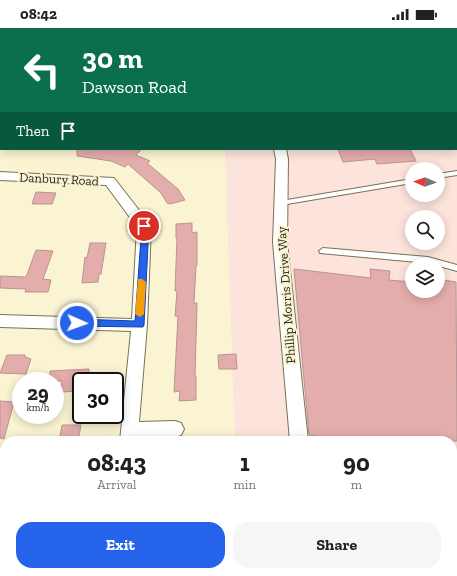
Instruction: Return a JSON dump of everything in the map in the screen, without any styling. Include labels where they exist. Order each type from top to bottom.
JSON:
[{"type":"street","name":"Phillip Morris Drive Way","points":[[280,150],[282,159],[280,242],[299,436]]},
{"type":"street","name":"Danbury Road","points":[[0,176],[110,181],[144,226],[139,325]]},
{"type":"street","points":[[0,321],[139,325],[130,435],[175,429]]},
{"type":"lane","points":[[445,175],[457,173]]},
{"type":"lane","points":[[281,203],[405,182]]},
{"type":"lane","points":[[323,251],[428,260],[457,268]]},
{"type":"shaded area","points":[[225,150],[457,150],[457,436],[235,436]]},
{"type":"building","points":[[77,150],[141,150],[136,155],[150,161],[147,163],[178,189],[185,200],[170,204],[167,203],[161,193],[128,164],[125,167],[111,161],[77,156]]},
{"type":"building","points":[[338,150],[410,150],[416,161],[377,164],[375,159],[343,162]]},
{"type":"building","points":[[36,192],[56,193],[52,204],[32,204]]},
{"type":"building","points":[[192,223],[192,233],[197,232],[197,265],[194,303],[197,303],[195,376],[196,400],[179,401],[180,391],[174,392],[178,316],[175,316],[177,291],[175,291],[177,238],[176,224]]},
{"type":"building","points":[[90,243],[106,243],[101,274],[99,274],[98,282],[82,283],[85,257],[87,258]]},
{"type":"building","points":[[36,250],[53,251],[43,279],[51,280],[48,292],[25,292],[26,289],[0,288],[0,276],[26,277]]},
{"type":"building","points":[[294,269],[371,278],[370,269],[390,271],[389,280],[405,281],[405,298],[445,298],[445,280],[456,282],[457,436],[309,435]]},
{"type":"building","points":[[236,354],[237,369],[219,369],[218,355]]},
{"type":"building","points":[[7,355],[25,355],[25,357],[31,359],[27,372],[0,373]]},
{"type":"building","points":[[89,369],[89,372],[72,372],[72,391],[64,392],[64,372],[50,371]]},
{"type":"building","points":[[0,401],[12,402],[12,409],[5,436],[0,436]]},
{"type":"building","points":[[62,425],[81,425],[79,436],[60,436]]},
{"type":"slow traffic","points":[[140,314],[142,282]]},
{"type":"route","points":[[77,323],[139,325],[144,226]]}]
